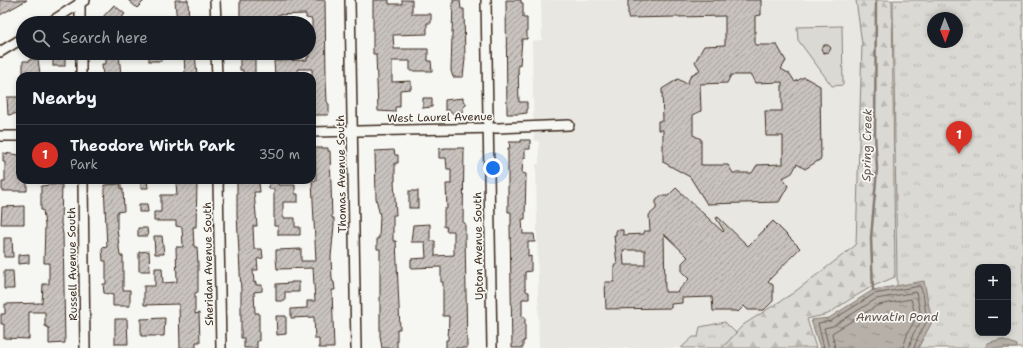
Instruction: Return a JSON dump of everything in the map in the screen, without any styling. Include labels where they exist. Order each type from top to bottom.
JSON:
[{"type":"street","points":[[215,0],[216,16]]},
{"type":"street","name":"Thomas Avenue South","points":[[350,0],[356,348]]},
{"type":"street","name":"Upton Avenue South","points":[[486,0],[492,348]]},
{"type":"street","points":[[60,16],[82,2]]},
{"type":"street","points":[[81,16],[82,2]]},
{"type":"street","points":[[0,52],[16,42]]},
{"type":"street","points":[[81,60],[81,72]]},
{"type":"street","points":[[216,60],[216,72]]},
{"type":"street","name":"West Laurel Avenue","points":[[316,132],[569,125]]},
{"type":"street","points":[[0,136],[16,136]]},
{"type":"street","name":"Russell Avenue South","points":[[83,184],[85,348]]},
{"type":"street","name":"Sheridan Avenue South","points":[[218,184],[221,348]]},
{"type":"shaded area","points":[[541,0],[893,0],[898,348],[539,348],[536,164],[539,164],[539,141],[534,140],[532,41],[542,40]]},
{"type":"green space","points":[[856,0],[892,0],[895,277],[871,287],[828,314],[807,319],[816,348],[722,348],[743,325],[793,293],[856,245],[862,44]]},
{"type":"green space","points":[[893,0],[1023,0],[1023,348],[898,348]]},
{"type":"green space","points":[[842,26],[843,85],[832,86],[798,40],[797,27]]},
{"type":"green space","points":[[725,322],[736,333],[722,348],[681,348],[693,337],[698,337],[700,327]]},
{"type":"water","name":"Anwatin Pond","points":[[924,281],[932,322],[918,348],[820,348],[811,320],[829,318],[873,290]]},
{"type":"water","points":[[1002,339],[1017,345],[1017,348],[986,348],[987,343]]},
{"type":"building","points":[[0,0],[27,0],[0,15]]},
{"type":"building","points":[[128,0],[145,0],[137,8]]},
{"type":"building","points":[[175,0],[188,0],[189,16],[176,16]]},
{"type":"building","points":[[240,0],[325,0],[326,79],[327,102],[329,104],[329,113],[327,115],[316,115],[316,72],[312,72],[312,69],[298,69],[298,72],[275,72],[274,61],[316,60],[316,16],[306,16],[306,14],[240,16]]},
{"type":"building","points":[[373,0],[389,0],[389,4],[402,4],[402,0],[412,0],[412,14],[431,14],[431,23],[427,23],[427,34],[393,35],[394,49],[428,49],[428,61],[431,61],[432,71],[410,71],[410,61],[392,61],[392,82],[411,81],[411,89],[400,90],[400,107],[395,107],[395,112],[378,111],[376,54],[373,54]]},
{"type":"building","points":[[453,0],[460,0],[461,9],[464,9],[465,59],[463,77],[453,77],[451,71]]},
{"type":"building","points":[[506,0],[521,0],[521,3],[523,3],[523,18],[527,18],[527,39],[522,39],[520,65],[518,65],[519,102],[527,102],[527,113],[507,114]]},
{"type":"building","points":[[628,0],[761,0],[761,15],[755,16],[755,45],[777,45],[786,61],[781,69],[790,74],[795,82],[804,77],[820,86],[821,159],[805,169],[797,164],[792,173],[783,178],[788,186],[779,202],[707,204],[690,177],[663,162],[663,130],[658,130],[658,121],[663,121],[662,89],[678,79],[687,84],[691,75],[700,70],[695,62],[704,46],[725,45],[725,16],[628,18]],"holes":[[[731,75],[751,75],[755,83],[782,82],[782,111],[765,111],[766,136],[783,136],[783,164],[757,165],[752,173],[733,173],[728,165],[701,165],[701,139],[693,135],[693,115],[701,111],[700,84],[727,83]]]},
{"type":"building","points":[[114,5],[125,14],[123,16],[104,16]]},
{"type":"building","points":[[824,45],[828,45],[831,48],[829,52],[824,53],[821,49]]},
{"type":"building","points":[[38,60],[40,72],[23,72],[23,61]]},
{"type":"building","points":[[53,60],[65,60],[65,66],[53,66]]},
{"type":"building","points":[[106,60],[120,60],[121,72],[103,72],[102,64],[106,64]]},
{"type":"building","points":[[149,60],[161,60],[161,61]]},
{"type":"building","points":[[184,60],[196,60],[197,72],[185,72]]},
{"type":"building","points":[[240,60],[255,60],[255,72],[243,72],[243,70],[240,70]]},
{"type":"building","points":[[7,97],[16,97],[16,114],[8,115]]},
{"type":"building","points":[[423,98],[432,98],[432,107],[423,108]]},
{"type":"building","points":[[463,98],[463,101],[467,104],[463,108],[463,112],[457,112],[455,115],[449,110],[445,110],[445,100]]},
{"type":"building","points":[[521,140],[530,140],[530,149],[525,149],[525,158],[523,158],[522,173],[526,174],[525,219],[522,219],[523,234],[534,234],[535,242],[528,242],[528,257],[531,256],[531,271],[525,272],[525,288],[527,292],[529,292],[529,299],[522,299],[522,317],[525,317],[525,341],[523,341],[523,348],[512,348],[511,212],[508,212],[508,148],[510,148],[509,142],[521,142]]},
{"type":"building","points":[[316,148],[328,148],[328,151],[330,151],[332,218],[334,218],[331,257],[332,279],[335,290],[332,290],[334,348],[319,348],[319,339],[315,339],[314,317],[291,318],[291,309],[307,308],[307,301],[315,301],[313,268],[277,269],[276,250],[301,249],[301,261],[316,261],[312,184],[316,184]]},
{"type":"building","points":[[464,148],[463,223],[465,223],[467,348],[446,348],[446,340],[448,340],[449,316],[443,316],[443,282],[441,282],[441,267],[411,268],[411,259],[426,258],[425,242],[411,242],[413,225],[430,224],[430,241],[435,241],[435,256],[454,255],[454,231],[446,231],[447,227],[444,227],[444,209],[447,209],[446,184],[451,184],[451,169],[447,169],[446,158],[439,158],[439,149]]},
{"type":"building","points":[[394,150],[395,155],[398,155],[398,163],[395,163],[394,181],[396,215],[393,215],[393,241],[396,241],[400,329],[397,329],[397,348],[382,348],[380,336],[380,249],[377,249],[380,216],[376,198],[375,151]]},
{"type":"building","points":[[3,153],[16,155],[16,184],[27,184],[27,191],[2,191],[2,182],[5,182],[5,162],[3,162]]},
{"type":"building","points":[[121,184],[121,189],[123,189],[124,211],[117,212],[117,228],[120,256],[123,256],[123,290],[130,290],[130,306],[113,306],[113,295],[104,293],[103,284],[106,284],[106,261],[103,261],[102,248],[107,247],[104,185]]},
{"type":"building","points":[[141,184],[148,184],[148,188],[141,188]]},
{"type":"building","points":[[176,184],[197,184],[196,227],[193,227],[194,247],[197,247],[198,264],[198,292],[195,293],[195,314],[199,313],[200,342],[196,342],[196,348],[180,348],[179,304],[144,305],[144,286],[155,286],[155,268],[162,268],[163,283],[177,282],[176,247],[183,247],[182,227],[176,226],[176,221],[154,221],[154,212],[161,212],[161,195],[177,195]]},
{"type":"building","points":[[237,184],[259,184],[260,192],[254,192],[257,226],[253,226],[254,249],[262,249],[263,258],[257,259],[258,270],[253,270],[254,283],[256,282],[256,285],[262,285],[262,291],[254,292],[255,313],[259,313],[259,341],[257,341],[257,348],[244,348],[244,338],[241,338],[241,291]]},
{"type":"building","points":[[269,184],[295,185],[295,194],[298,194],[298,202],[283,202],[283,218],[295,218],[295,227],[300,227],[300,235],[278,235],[278,226],[274,226],[274,189],[269,189]]},
{"type":"building","points":[[62,185],[61,223],[63,234],[65,343],[49,344],[49,328],[45,326],[45,312],[29,312],[29,339],[4,338],[4,324],[1,324],[1,314],[5,314],[5,304],[42,303],[43,284],[49,284],[49,263],[44,263],[45,226],[43,210],[41,210],[41,186]]},
{"type":"building","points":[[676,188],[723,232],[724,231],[716,218],[718,217],[748,246],[773,221],[800,248],[768,281],[773,285],[773,301],[764,310],[748,310],[744,306],[738,312],[713,311],[712,297],[682,298],[682,303],[671,304],[671,308],[606,309],[605,282],[614,282],[614,265],[617,265],[614,235],[616,235],[616,230],[623,230],[623,235],[644,234],[644,231],[650,231],[649,215],[656,209],[656,201],[660,196],[668,196]],"holes":[[[664,234],[688,257],[682,263],[682,272],[689,279],[677,292],[665,292]],[[623,250],[645,250],[645,265],[624,265]]]},
{"type":"building","points":[[409,191],[418,191],[418,208],[409,208]]},
{"type":"building","points":[[139,204],[147,204],[148,212],[139,212]]},
{"type":"building","points":[[24,206],[24,224],[1,224],[2,207]]},
{"type":"building","points":[[138,228],[147,228],[148,236],[138,236]]},
{"type":"building","points":[[154,236],[162,236],[164,254],[155,254]]},
{"type":"building","points":[[4,238],[12,238],[13,257],[4,257]]},
{"type":"building","points":[[149,251],[150,271],[139,271],[139,252]]},
{"type":"building","points":[[29,254],[29,263],[18,264],[18,255]]},
{"type":"building","points":[[4,271],[13,271],[14,289],[4,289]]},
{"type":"building","points":[[299,282],[299,292],[285,292],[285,301],[276,301],[276,284]]},
{"type":"building","points":[[276,316],[286,316],[286,334],[277,335]]},
{"type":"building","points":[[165,318],[164,336],[141,336],[141,319]]},
{"type":"building","points":[[115,319],[127,319],[128,344],[115,344]]},
{"type":"waterway","name":"Spring Creek","points":[[873,290],[871,238],[877,169],[875,134],[876,0]]},
{"type":"place","name":"Theodore Wirth Park","points":[[959,154]]}]
